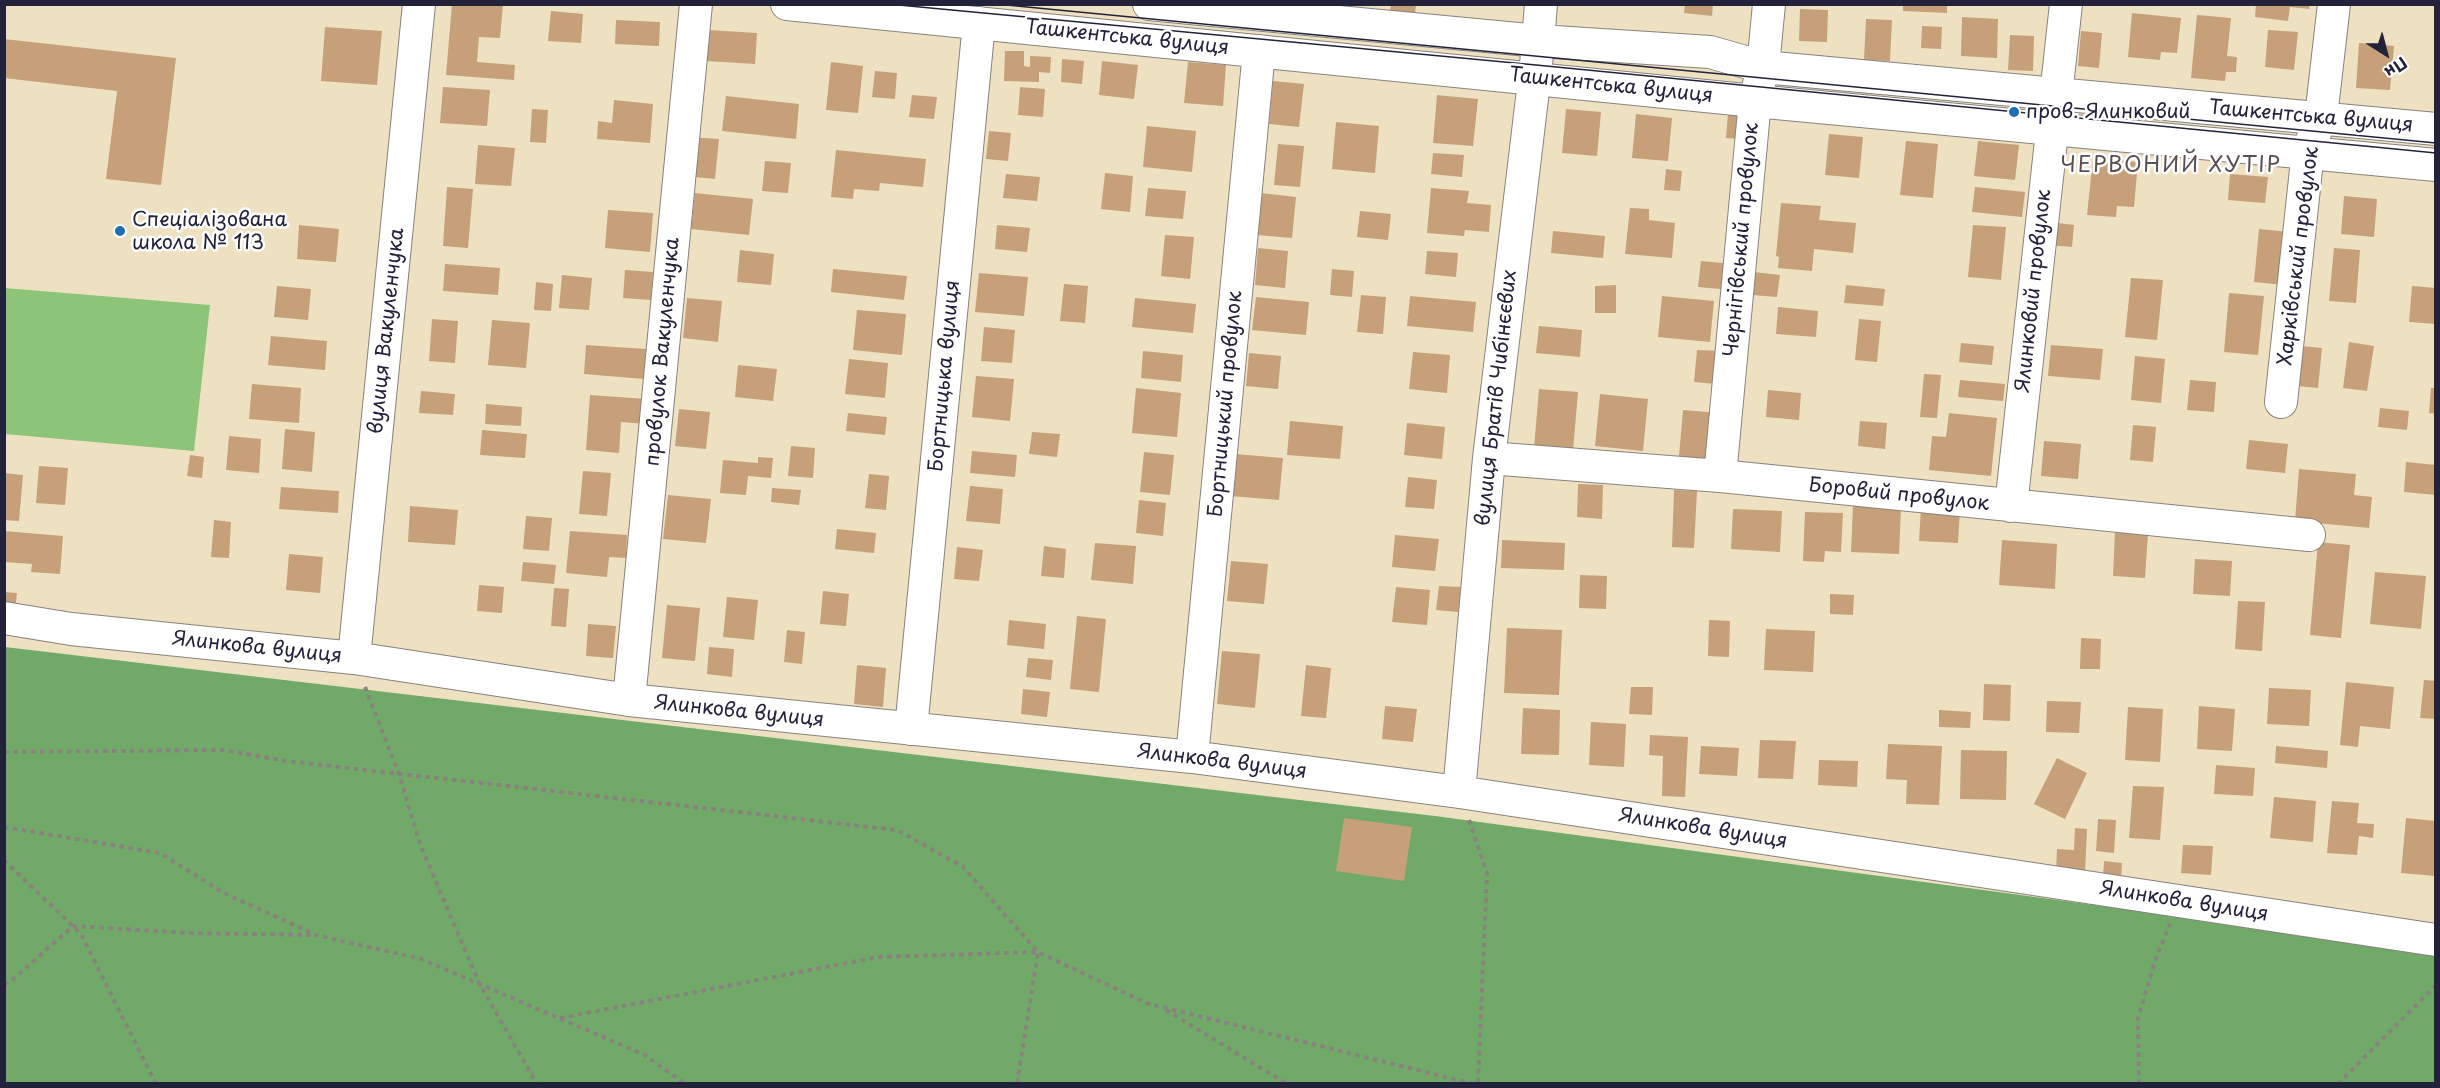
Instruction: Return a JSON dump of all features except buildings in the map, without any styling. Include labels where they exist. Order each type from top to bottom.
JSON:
[{"type":"street","name":"вулиця Вакуленчука","points":[[354,658],[419,4]]},
{"type":"street","name":"провулок Вакуленчука","points":[[629,700],[696,4]]},
{"type":"street","name":"Ташкентська вулиця","points":[[787,4],[2436,165]]},
{"type":"street","name":"Ташкентська вулиця","points":[[1149,4],[1539,41],[1710,52],[1763,67],[2436,129]]},
{"type":"street","name":"вулиця Братів Чибінєєвих","points":[[1459,792],[1489,458],[1539,41],[1541,4]]},
{"type":"street","name":"Чернігівський провулок","points":[[1720,476],[1755,100],[1763,67],[1769,4]]},
{"type":"street","name":"Ялинковий провулок","points":[[2011,506],[2066,4]]},
{"type":"street","name":"Харківський провулок","points":[[2281,402],[2308,151],[2321,117],[2334,4]]},
{"type":"street","name":"Бортницька вулиця","points":[[911,729],[979,23]]},
{"type":"street","name":"Бортницький провулок","points":[[1192,757],[1259,51]]},
{"type":"street","name":"Боровий провулок","points":[[1489,458],[1720,476],[2309,535]]},
{"type":"street","name":"Ялинкова вулиця","points":[[4,618],[70,629],[354,658],[629,700],[1192,757],[1459,792],[2436,940]]},
{"type":"path","points":[[354,658],[399,774],[420,843],[479,983],[537,1083]]},
{"type":"path","points":[[4,752],[224,750],[286,761],[897,830],[962,866],[1038,952],[1146,1003],[1476,1083],[1487,873],[1459,792]]},
{"type":"path","points":[[4,827],[160,854],[224,893],[316,935]]},
{"type":"path","points":[[4,860],[81,934],[156,1083]]},
{"type":"path","points":[[2139,1083],[2138,1018],[2157,955],[2179,901]]},
{"type":"path","points":[[4,984],[11,981],[73,926],[190,933],[316,935],[421,958],[645,1055],[685,1083]]},
{"type":"path","points":[[558,1018],[878,957],[1038,952]]},
{"type":"path","points":[[1017,1083],[1038,952]]},
{"type":"path","points":[[2338,1083],[2436,985]]},
{"type":"path","points":[[1160,1007],[1287,1083]]},
{"type":"green space","points":[[5,288],[210,305],[194,451],[5,434]]},
{"type":"green space","points":[[5,647],[1435,816],[2435,951],[2435,1083],[5,1084]]},
{"type":"tram line","points":[[888,4],[2436,153]]},
{"type":"tram line","points":[[996,4],[2436,143]]},
{"type":"place","name":"пров. Ялинковий","points":[[2014,112]]},
{"type":"place","name":"Спеціалізована школа № 113","points":[[120,231]]},
{"type":"district","name":"ЧЕРВОНИЙ ХУТІР","points":[[2171,166]]}]
